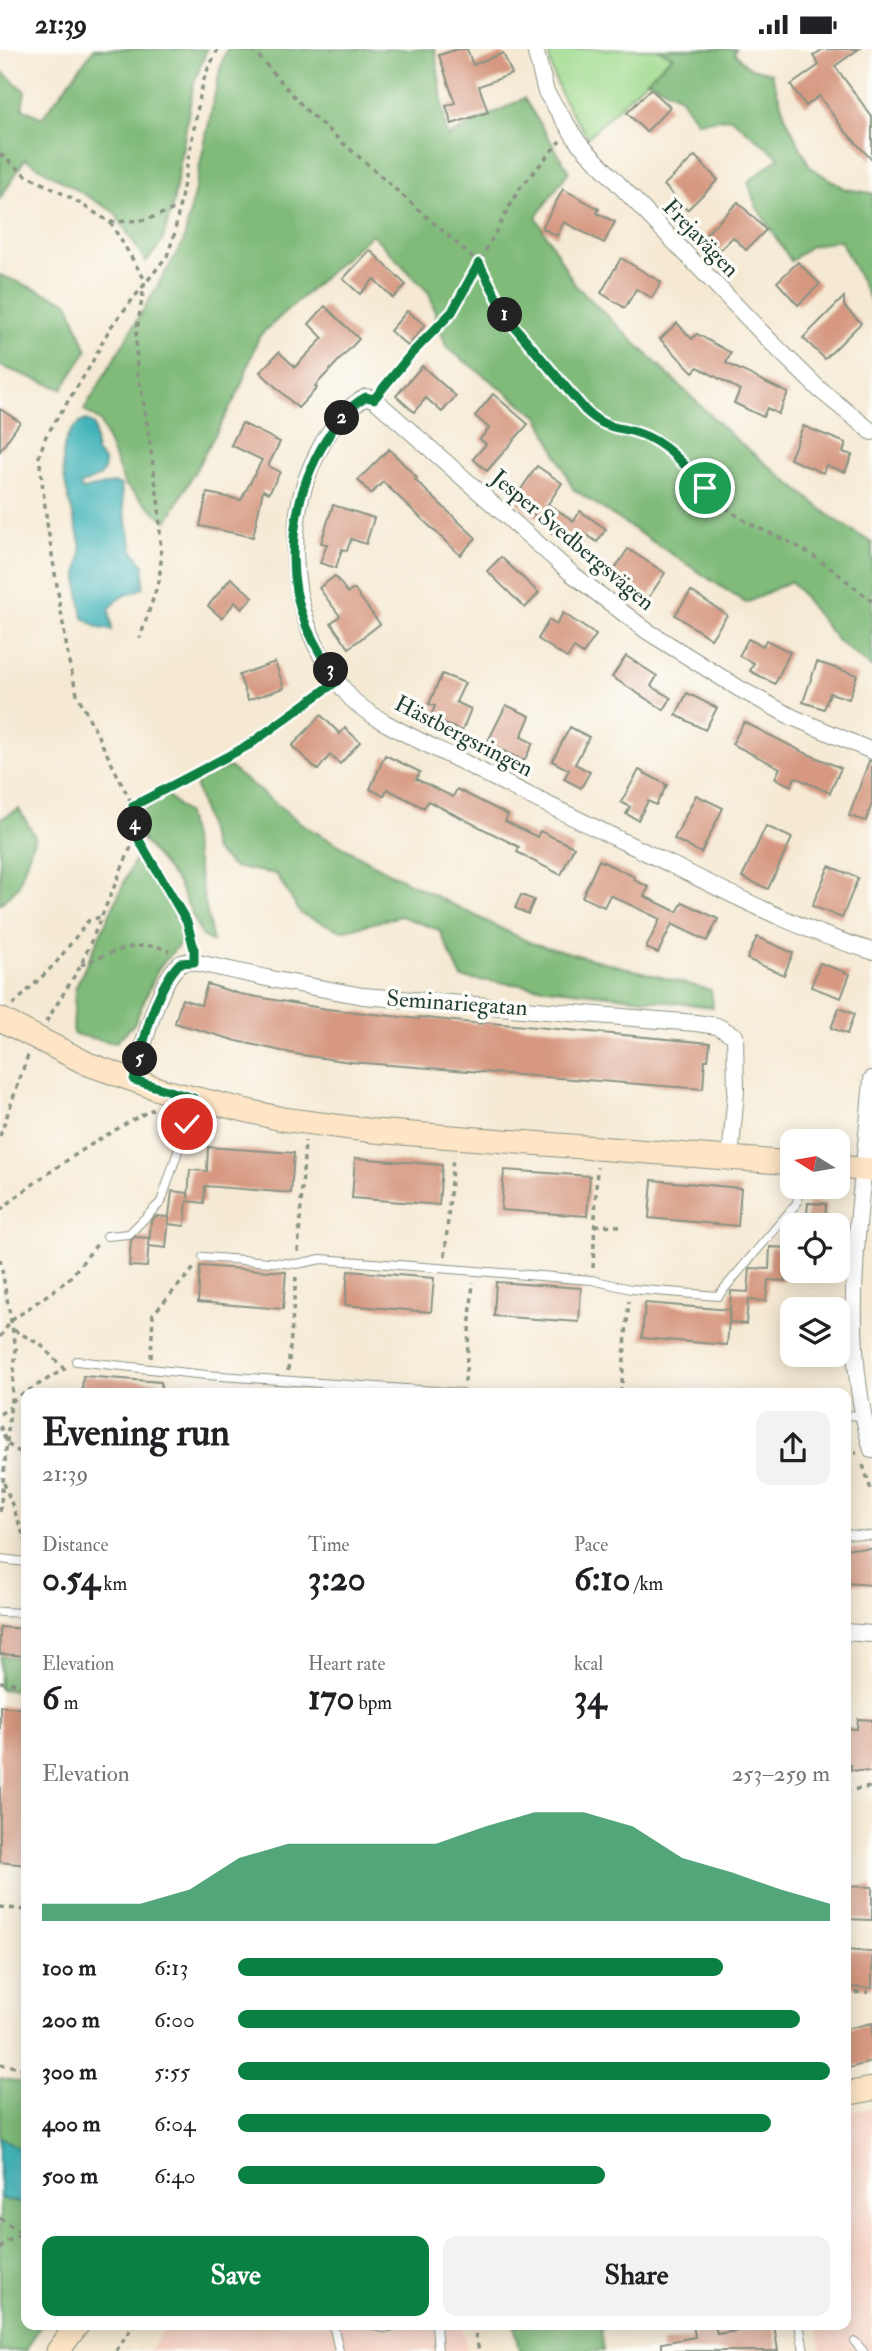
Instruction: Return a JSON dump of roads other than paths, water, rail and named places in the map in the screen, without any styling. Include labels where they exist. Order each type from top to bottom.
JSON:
[{"type":"street","name":"Frejavägen","points":[[535,49],[546,92],[570,129],[612,179],[820,390],[872,432]]},
{"type":"street","name":"Hästbergsringen","points":[[373,399],[366,397],[347,412],[313,460],[299,502],[295,534],[294,567],[305,622],[317,649],[350,697],[366,711],[499,780],[749,903],[811,931],[872,951]]},
{"type":"street","name":"Jesper Svedbergsvägen","points":[[373,399],[571,573],[647,631],[740,689],[792,717],[872,751]]},
{"type":"street","name":"Seminariegatan","points":[[134,1080],[145,1040],[166,984],[180,963],[194,962],[276,981],[363,996],[645,1017],[717,1026],[732,1032],[737,1045],[730,1160]]},
{"type":"street","points":[[5,1013],[88,1064],[164,1091],[282,1119],[362,1130],[780,1162]]},
{"type":"street","points":[[866,1452],[854,1338],[856,1244],[868,1170],[872,1079]]},
{"type":"street","points":[[850,1168],[868,1170]]},
{"type":"street","points":[[851,1632],[872,1634]]},
{"type":"street","points":[[851,2093],[872,2089]]},
{"type":"street","points":[[58,2351],[74,2330]]},
{"type":"lane","points":[[107,1236],[129,1234],[161,1202],[193,1098]]},
{"type":"lane","points":[[203,1257],[297,1264],[321,1259],[592,1280],[631,1289],[718,1296],[797,1203],[798,1199]]},
{"type":"lane","points":[[76,1361],[398,1388]]},
{"type":"lane","points":[[851,1415],[863,1416]]},
{"type":"lane","points":[[851,1534],[872,1536]]},
{"type":"lane","points":[[0,1559],[21,1561]]},
{"type":"lane","points":[[0,1612],[21,1613]]},
{"type":"lane","points":[[334,2330],[339,2351]]},
{"type":"lane","points":[[436,2330],[438,2351]]},
{"type":"lane","points":[[800,2330],[804,2351]]},
{"type":"lane","points":[[855,2342],[863,2351]]},
{"type":"water","points":[[86,420],[94,425],[96,452],[104,461],[105,467],[101,476],[80,485],[82,490],[114,483],[121,485],[133,550],[144,566],[143,588],[121,597],[109,609],[112,630],[99,628],[83,618],[78,580],[81,548],[64,478],[65,443],[72,430]]},
{"type":"water","points":[[0,2137],[21,2150],[21,2204],[0,2198]]}]
